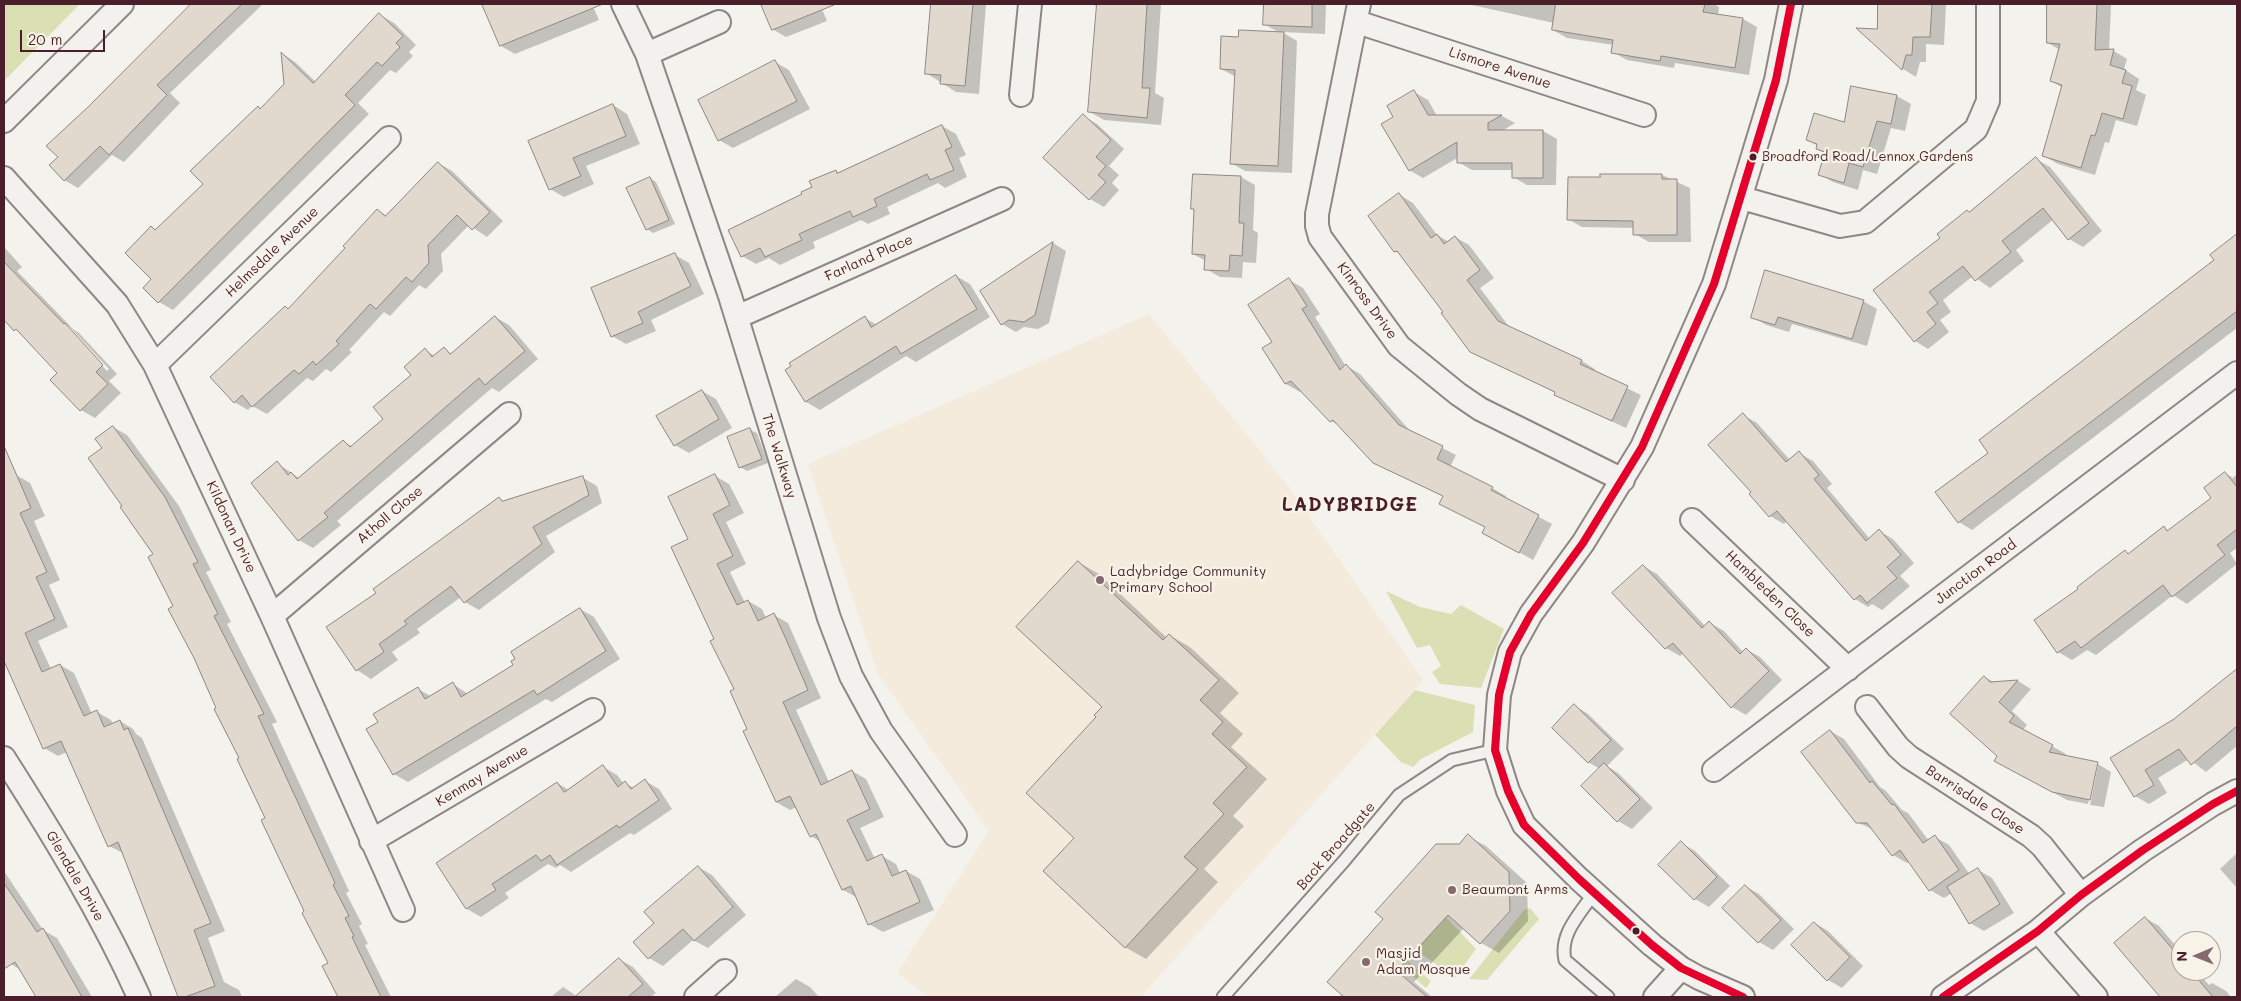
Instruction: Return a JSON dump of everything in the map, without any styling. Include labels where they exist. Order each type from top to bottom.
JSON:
[{"type":"street","points":[[4,121],[122,4]]},
{"type":"street","name":"The Walkway","points":[[623,4],[647,54],[737,317],[829,618],[851,676],[882,730],[955,835]]},
{"type":"street","points":[[1021,96],[1030,4]]},
{"type":"street","points":[[1743,997],[1681,968],[1652,945],[1594,893],[1524,825],[1508,791],[1496,750],[1499,696],[1510,652],[1531,614],[1583,543],[1642,447],[1714,284],[1742,198],[1776,80],[1791,4]]},
{"type":"street","points":[[1742,198],[1840,226],[1865,222],[1976,129],[1988,101],[1988,4]]},
{"type":"street","name":"Lismore Avenue","points":[[1358,13],[1644,115]]},
{"type":"street","name":"Kinross Drive","points":[[1358,13],[1317,214],[1316,226],[1320,237],[1399,346],[1458,394],[1480,409],[1623,480]]},
{"type":"street","points":[[647,54],[719,22]]},
{"type":"street","name":"Helmsdale Avenue","points":[[155,365],[389,138]]},
{"type":"street","name":"Kildonan Drive","points":[[4,178],[117,304],[155,365],[272,616],[403,910]]},
{"type":"street","name":"Farland Place","points":[[737,317],[1002,199]]},
{"type":"street","name":"Junction Road","points":[[1714,770],[2237,373]]},
{"type":"street","name":"Atholl Close","points":[[272,616],[509,414]]},
{"type":"street","name":"Hambleden Close","points":[[1692,520],[1848,669]]},
{"type":"street","name":"Barrisdale Close","points":[[1868,707],[1898,747],[1909,757],[2032,836],[2081,895]]},
{"type":"street","name":"Kenmay Avenue","points":[[371,841],[593,710]]},
{"type":"street","name":"Glendale Drive","points":[[4,758],[89,897],[139,997]]},
{"type":"street","points":[[1943,997],[2038,931],[2081,895],[2143,850],[2212,804],[2237,791]]},
{"type":"street","points":[[2038,931],[2096,997]]},
{"type":"street","points":[[1655,997],[1681,968]]},
{"type":"street","points":[[696,997],[725,971]]},
{"type":"lane","name":"Back Broadgate","points":[[1223,997],[1344,860],[1398,795],[1452,760],[1496,750]]},
{"type":"lane","points":[[1594,893],[1563,941],[1564,955],[1565,960],[1608,997]]},
{"type":"shaded area","name":"Ladybridge Community Primary School","points":[[1149,314],[1288,486],[1423,680],[1141,997],[928,997],[897,973],[989,831],[878,674],[808,464]]},
{"type":"green space","points":[[4,4],[80,4],[4,81]]},
{"type":"green space","points":[[1386,591],[1420,607],[1451,614],[1461,605],[1504,629],[1481,688],[1440,684],[1432,672],[1441,666],[1430,645],[1417,648]]},
{"type":"green space","points":[[1415,690],[1475,705],[1473,732],[1421,759],[1413,767],[1401,762],[1375,735]]},
{"type":"green space","points":[[1530,908],[1539,919],[1487,980],[1469,979],[1524,910]]},
{"type":"green space","points":[[1446,917],[1476,949],[1455,978],[1416,950]]},
{"type":"green space","points":[[1377,934],[1431,981],[1426,988],[1374,941]]},
{"type":"building","points":[[191,4],[242,4],[157,85],[167,95],[109,155],[100,146],[64,181],[49,165],[58,157],[46,146],[88,107]]},
{"type":"building","points":[[482,4],[603,4],[500,46]]},
{"type":"building","points":[[761,4],[834,4],[834,5],[772,30]]},
{"type":"building","points":[[931,4],[973,4],[965,86],[940,84],[941,75],[925,74]]},
{"type":"building","points":[[1097,4],[1147,4],[1142,88],[1150,88],[1147,118],[1088,112]]},
{"type":"building","points":[[1264,4],[1312,4],[1312,27],[1263,25]]},
{"type":"building","points":[[1556,4],[1705,4],[1703,12],[1743,18],[1735,68],[1661,56],[1660,61],[1611,53],[1613,40],[1552,30]]},
{"type":"building","points":[[1878,4],[1932,4],[1930,37],[1913,37],[1912,55],[1906,55],[1902,70],[1856,28],[1877,29]]},
{"type":"building","points":[[2047,4],[2097,4],[2095,50],[2114,49],[2110,65],[2126,70],[2122,83],[2132,86],[2123,119],[2102,113],[2095,136],[2091,135],[2081,168],[2042,156],[2062,85],[2050,81],[2060,44],[2047,43]]},
{"type":"building","points":[[379,13],[403,36],[396,43],[400,47],[382,66],[377,62],[345,95],[355,105],[158,303],[143,288],[151,279],[125,253],[151,226],[155,230],[203,184],[190,171],[258,106],[260,109],[284,84],[281,52],[313,83]]},
{"type":"building","points":[[1239,30],[1284,32],[1278,166],[1230,164],[1235,70],[1220,69],[1221,36],[1238,37]]},
{"type":"building","points":[[775,60],[797,101],[718,141],[698,100]]},
{"type":"building","points":[[1851,86],[1897,95],[1891,124],[1877,121],[1863,167],[1849,163],[1844,183],[1818,175],[1825,152],[1816,149],[1817,144],[1806,140],[1814,113],[1844,122]]},
{"type":"building","points":[[1414,90],[1428,115],[1502,115],[1488,123],[1488,130],[1543,130],[1543,178],[1512,178],[1512,163],[1457,163],[1457,142],[1409,171],[1381,124],[1393,117],[1387,106]]},
{"type":"building","points":[[613,104],[626,136],[573,158],[581,176],[549,190],[528,141]]},
{"type":"building","points":[[1083,114],[1111,140],[1096,157],[1106,166],[1098,175],[1106,182],[1089,200],[1043,158]]},
{"type":"building","points":[[942,125],[952,147],[945,150],[954,170],[930,180],[927,174],[874,199],[877,206],[853,217],[850,211],[799,234],[802,240],[765,257],[760,248],[741,257],[728,230],[802,194],[801,192],[812,187],[809,181],[836,170],[837,173]]},
{"type":"building","points":[[2036,157],[2089,223],[2068,240],[2043,208],[2002,241],[2011,252],[1975,281],[1963,266],[1929,292],[1938,303],[1927,312],[1936,324],[1914,342],[1873,290],[1940,238],[1937,234],[1967,210],[1969,212]]},
{"type":"building","points":[[438,162],[490,212],[472,230],[457,215],[428,245],[429,263],[412,282],[406,277],[376,309],[370,304],[336,341],[339,344],[316,365],[313,361],[299,374],[294,370],[252,407],[242,395],[234,403],[210,377],[285,306],[288,309],[345,248],[343,246],[377,209],[385,216]]},
{"type":"building","points":[[1193,174],[1241,176],[1239,223],[1244,223],[1242,256],[1230,255],[1229,271],[1204,270],[1205,255],[1192,254],[1194,209],[1191,209]]},
{"type":"building","points":[[1600,174],[1662,174],[1662,179],[1677,179],[1677,235],[1633,235],[1633,221],[1567,220],[1568,177],[1600,177]]},
{"type":"building","points":[[650,177],[669,220],[646,230],[626,188]]},
{"type":"building","points":[[1399,193],[1431,238],[1437,234],[1444,244],[1455,236],[1480,270],[1467,280],[1498,321],[1582,360],[1580,364],[1628,386],[1612,421],[1554,395],[1555,392],[1470,352],[1441,313],[1443,312],[1397,251],[1394,252],[1368,216]]},
{"type":"building","points":[[2237,234],[2237,311],[1958,523],[1935,492],[1988,453],[1979,440],[2214,260],[2210,255]]},
{"type":"building","points":[[1053,242],[1035,315],[1024,322],[1009,320],[1001,325],[980,291]]},
{"type":"building","points":[[675,253],[691,286],[638,312],[643,323],[611,337],[591,288]]},
{"type":"building","points":[[4,262],[65,323],[103,365],[96,372],[108,384],[80,411],[50,380],[57,373],[16,329],[14,331],[4,320]]},
{"type":"building","points":[[1765,270],[1864,300],[1852,339],[1778,317],[1775,325],[1751,318]]},
{"type":"building","points":[[956,275],[977,309],[901,354],[896,346],[805,402],[785,370],[791,366],[789,363],[865,316],[871,327]]},
{"type":"building","points":[[1289,278],[1307,306],[1302,309],[1340,370],[1346,364],[1399,425],[1443,446],[1437,459],[1493,487],[1491,490],[1539,515],[1519,553],[1482,533],[1485,527],[1439,504],[1443,496],[1373,463],[1333,420],[1330,422],[1291,381],[1285,384],[1262,348],[1272,342],[1248,305]]},
{"type":"building","points":[[495,316],[525,351],[485,385],[479,378],[324,513],[328,517],[298,541],[251,483],[277,461],[288,475],[291,472],[297,479],[343,440],[350,447],[383,419],[373,407],[411,375],[404,367],[425,348],[432,357],[444,347],[450,354]]},
{"type":"building","points":[[702,390],[719,419],[674,446],[656,416]]},
{"type":"building","points":[[1743,413],[1786,462],[1799,451],[1819,475],[1814,479],[1866,541],[1879,529],[1901,555],[1887,567],[1897,578],[1867,603],[1860,595],[1854,600],[1777,511],[1769,517],[1749,494],[1751,492],[1708,445]]},
{"type":"building","points":[[113,426],[165,497],[198,562],[193,564],[218,614],[214,616],[264,714],[258,716],[335,883],[333,885],[349,916],[345,918],[354,936],[352,937],[381,997],[338,997],[322,966],[328,963],[302,913],[304,911],[261,820],[265,818],[237,759],[239,758],[214,709],[216,708],[194,658],[168,609],[173,606],[148,557],[153,554],[88,458],[102,448],[95,439]]},
{"type":"building","points":[[750,428],[762,459],[739,468],[727,437]]},
{"type":"building","points":[[4,446],[31,508],[20,513],[47,572],[36,577],[55,619],[25,633],[42,672],[60,664],[84,716],[97,710],[104,727],[120,720],[124,730],[128,728],[211,923],[194,930],[215,986],[185,997],[178,997],[118,842],[108,847],[61,741],[43,749],[4,661]]},
{"type":"building","points":[[2225,472],[2237,487],[2237,529],[2217,545],[2225,555],[2172,597],[2163,585],[2081,648],[2075,641],[2057,653],[2034,620],[2078,589],[2077,587],[2125,550],[2128,554],[2164,526],[2167,531],[2211,498],[2204,488]]},
{"type":"building","points":[[715,474],[730,505],[713,514],[733,556],[717,564],[737,605],[748,600],[758,621],[774,613],[808,690],[783,702],[821,785],[852,770],[870,809],[847,820],[867,861],[882,854],[892,876],[906,870],[920,902],[868,925],[851,886],[842,890],[816,834],[810,837],[790,796],[776,802],[743,731],[747,729],[730,691],[734,689],[710,641],[714,639],[671,547],[688,539],[668,497]]},
{"type":"building","points":[[583,476],[589,495],[533,527],[542,544],[464,603],[451,586],[404,621],[407,624],[379,644],[384,652],[356,671],[326,627],[376,593],[373,589],[499,497],[502,501]]},
{"type":"building","points":[[1078,561],[1163,640],[1169,634],[1219,680],[1200,700],[1223,722],[1212,734],[1247,767],[1213,803],[1224,814],[1184,857],[1198,869],[1125,948],[1043,871],[1074,838],[1026,793],[1096,717],[1094,715],[1102,707],[1016,627]]},
{"type":"building","points":[[1643,565],[1702,628],[1709,621],[1740,654],[1746,648],[1769,671],[1731,708],[1673,643],[1665,649],[1612,593]]},
{"type":"building","points":[[580,608],[606,651],[537,695],[534,690],[393,775],[366,729],[378,722],[373,714],[418,687],[425,699],[453,682],[461,697],[513,665],[511,661],[515,659],[511,652]]},
{"type":"building","points":[[2237,669],[2237,726],[2191,765],[2179,749],[2145,770],[2154,785],[2134,797],[2110,758],[2174,719]]},
{"type":"building","points":[[1984,676],[1990,682],[2018,680],[1999,702],[2014,716],[2009,722],[2053,745],[2049,752],[2098,762],[2090,800],[2052,792],[1994,761],[1997,756],[1950,714]]},
{"type":"building","points":[[1574,704],[1611,740],[1588,763],[1552,728]]},
{"type":"building","points":[[1830,730],[1870,783],[1872,781],[1892,805],[1894,804],[1923,843],[1935,835],[1959,870],[1929,891],[1900,850],[1892,856],[1867,823],[1856,823],[1801,752]]},
{"type":"building","points":[[1604,763],[1640,799],[1617,822],[1581,786]]},
{"type":"building","points":[[603,765],[618,787],[625,781],[631,789],[645,779],[659,800],[619,828],[617,825],[557,865],[550,855],[541,861],[536,855],[492,884],[496,890],[466,909],[436,863],[557,782],[564,792]]},
{"type":"building","name":"Beaumont Arms","points":[[1468,834],[1509,872],[1510,911],[1480,944],[1448,915],[1397,971],[1427,997],[1344,997],[1327,982],[1383,919],[1375,912],[1436,844],[1459,844]]},
{"type":"building","points":[[1681,841],[1717,877],[1694,900],[1658,865]]},
{"type":"building","points":[[698,866],[733,907],[694,941],[683,929],[648,959],[633,942],[654,923],[644,912]]},
{"type":"building","points":[[1978,868],[2000,904],[1969,924],[1947,887]]},
{"type":"building","points":[[4,883],[37,932],[43,928],[82,997],[36,997],[15,962],[4,969]]},
{"type":"building","points":[[1745,885],[1781,920],[1758,943],[1722,908]]},
{"type":"building","points":[[2145,917],[2171,947],[2171,981],[2199,981],[2213,997],[2160,997],[2114,943]]},
{"type":"building","points":[[1814,922],[1850,957],[1827,981],[1791,945]]},
{"type":"building","points":[[619,958],[643,984],[628,997],[575,997]]},
{"type":"transit line","points":[[1743,997],[1681,968],[1652,945],[1579,879],[1524,825],[1508,791],[1495,750],[1499,695],[1510,652],[1531,614],[1583,543],[1642,447],[1714,284],[1776,80],[1791,4]]},
{"type":"transit line","points":[[1943,997],[2038,931],[2081,895],[2143,850],[2213,804],[2237,791]]},
{"type":"place","name":"Broadford Road/Lennox Gardens","points":[[1753,157]]},
{"type":"place","name":"Ladybridge Community Primary School","points":[[1100,580]]},
{"type":"place","name":"Beaumont Arms","points":[[1452,890]]},
{"type":"place","name":"Masjid Adam Mosque","points":[[1366,962]]},
{"type":"district","name":"LADYBRIDGE","points":[[1350,505]]}]
